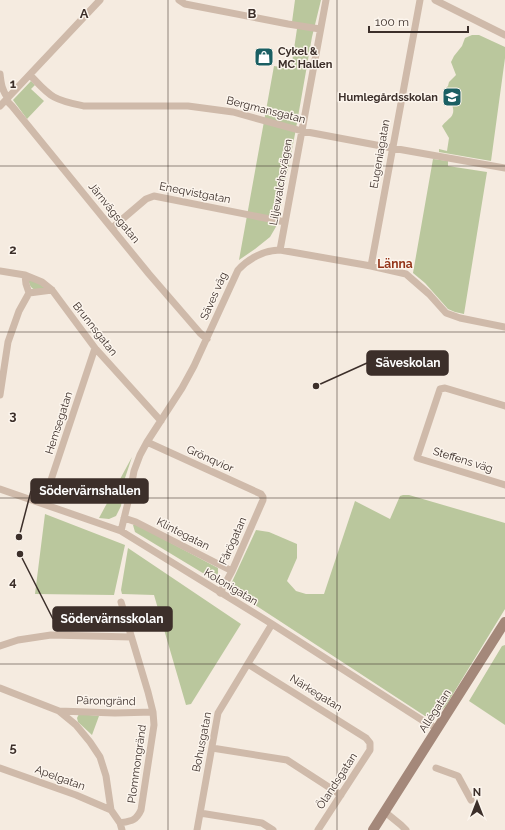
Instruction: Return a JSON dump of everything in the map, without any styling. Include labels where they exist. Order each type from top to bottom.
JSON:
[{"type":"street","points":[[0,106],[100,0]]},
{"type":"street","points":[[179,0],[193,6],[320,29]]},
{"type":"street","name":"Liljewalchsvägen","points":[[280,250],[326,0]]},
{"type":"street","name":"Eugeniagatan","points":[[371,266],[420,0]]},
{"type":"street","points":[[435,0],[505,35]]},
{"type":"street","name":"Järnvägsgatan","points":[[0,74],[4,94],[12,106],[149,274],[200,333],[207,338]]},
{"type":"street","name":"Bergmansgatan","points":[[30,75],[53,97],[73,104],[84,106],[188,106],[233,112],[302,131],[505,168]]},
{"type":"street","name":"Eneqvistgatan","points":[[112,228],[146,199],[154,196],[285,222]]},
{"type":"street","name":"Säves väg","points":[[121,532],[134,471],[140,455],[194,366],[238,270],[256,256],[270,251],[280,250],[371,266],[406,274],[429,294],[446,313],[460,318],[505,327]]},
{"type":"street","name":"Brunnsgatan","points":[[0,271],[25,275],[42,282],[52,290],[95,348],[161,421]]},
{"type":"street","points":[[0,390],[8,342],[19,311],[29,293],[25,275]]},
{"type":"street","points":[[29,293],[52,290]]},
{"type":"street","name":"Hemsegatan","points":[[43,504],[95,348]]},
{"type":"street","name":"Steffens väg","points":[[505,406],[445,388],[440,389],[418,458],[505,485]]},
{"type":"street","name":"Grönqvior","points":[[147,442],[261,494],[263,497]]},
{"type":"street","name":"Kolonigatan","points":[[0,489],[121,532],[272,624],[438,729]]},
{"type":"street","name":"Fårögatan","points":[[220,593],[232,571],[263,497]]},
{"type":"street","name":"Klintegatan","points":[[124,518],[136,522],[232,571]]},
{"type":"street","name":"Plommongränd","points":[[121,602],[148,692],[153,712],[154,725],[141,810],[138,817],[121,827]]},
{"type":"street","name":"Bohusgatan","points":[[197,830],[218,713],[272,624]]},
{"type":"street","name":"Allégatan","points":[[374,830],[503,629]]},
{"type":"street","points":[[0,646],[18,640],[51,635],[131,637]]},
{"type":"street","name":"Närkegatan","points":[[248,664],[366,738],[370,744]]},
{"type":"street","points":[[0,688],[59,711],[76,726],[90,742],[100,757],[106,776],[111,810],[121,827]]},
{"type":"street","name":"Pärongränd","points":[[59,711],[115,713],[153,712]]},
{"type":"street","name":"Ölandsgatan","points":[[318,830],[370,750],[370,744]]},
{"type":"street","points":[[212,748],[287,760],[341,795]]},
{"type":"street","name":"Apelgatan","points":[[0,768],[76,795],[111,810]]},
{"type":"street","points":[[436,768],[458,776],[470,802]]},
{"type":"street","points":[[385,812],[406,830]]},
{"type":"street","points":[[200,813],[262,823],[273,830]]},
{"type":"green space","points":[[295,0],[321,0],[312,37],[277,225],[270,237],[239,260],[274,66],[291,69],[298,22],[292,22]]},
{"type":"green space","points":[[472,35],[479,35],[505,47],[505,58],[491,161],[439,152],[439,149],[447,151],[449,138],[442,126],[453,114],[453,108],[444,94],[449,82],[456,75],[451,62],[462,46],[465,38]]},
{"type":"green space","points":[[31,81],[35,85],[31,89],[44,101],[27,119],[13,100]]},
{"type":"green space","points":[[433,159],[448,161],[448,166],[487,172],[464,314],[448,309],[425,283],[413,273]]},
{"type":"green space","points":[[28,279],[41,284],[45,288],[32,288]]},
{"type":"green space","points":[[132,457],[125,478],[121,506],[116,516],[109,519],[99,518]]},
{"type":"green space","points":[[409,495],[505,523],[505,609],[445,707],[435,716],[425,716],[232,590],[231,584],[256,530],[269,532],[297,544],[297,558],[287,581],[296,591],[306,594],[324,594],[355,501],[390,519],[400,496]]},
{"type":"green space","points":[[45,514],[125,545],[114,595],[35,594]]},
{"type":"green space","points":[[135,524],[218,568],[216,577],[211,578],[135,532],[133,525]]},
{"type":"green space","points":[[128,548],[241,624],[191,704],[186,705],[154,595],[122,594],[121,590]]},
{"type":"green space","points":[[505,645],[505,725],[469,701],[502,646]]},
{"type":"green space","points":[[79,714],[99,716],[92,735],[78,722],[77,718]]},
{"type":"place","name":"Cykel & MC Hallen","points":[[264,57]]},
{"type":"place","name":"Humlegårdsskolan","points":[[452,97]]},
{"type":"place","name":"Säveskolan","points":[[316,386]]},
{"type":"place","name":"Södervärnshallen","points":[[19,537]]},
{"type":"place","name":"Södervärnsskolan","points":[[20,554]]},
{"type":"district","name":"Länna","points":[[395,264]]}]
